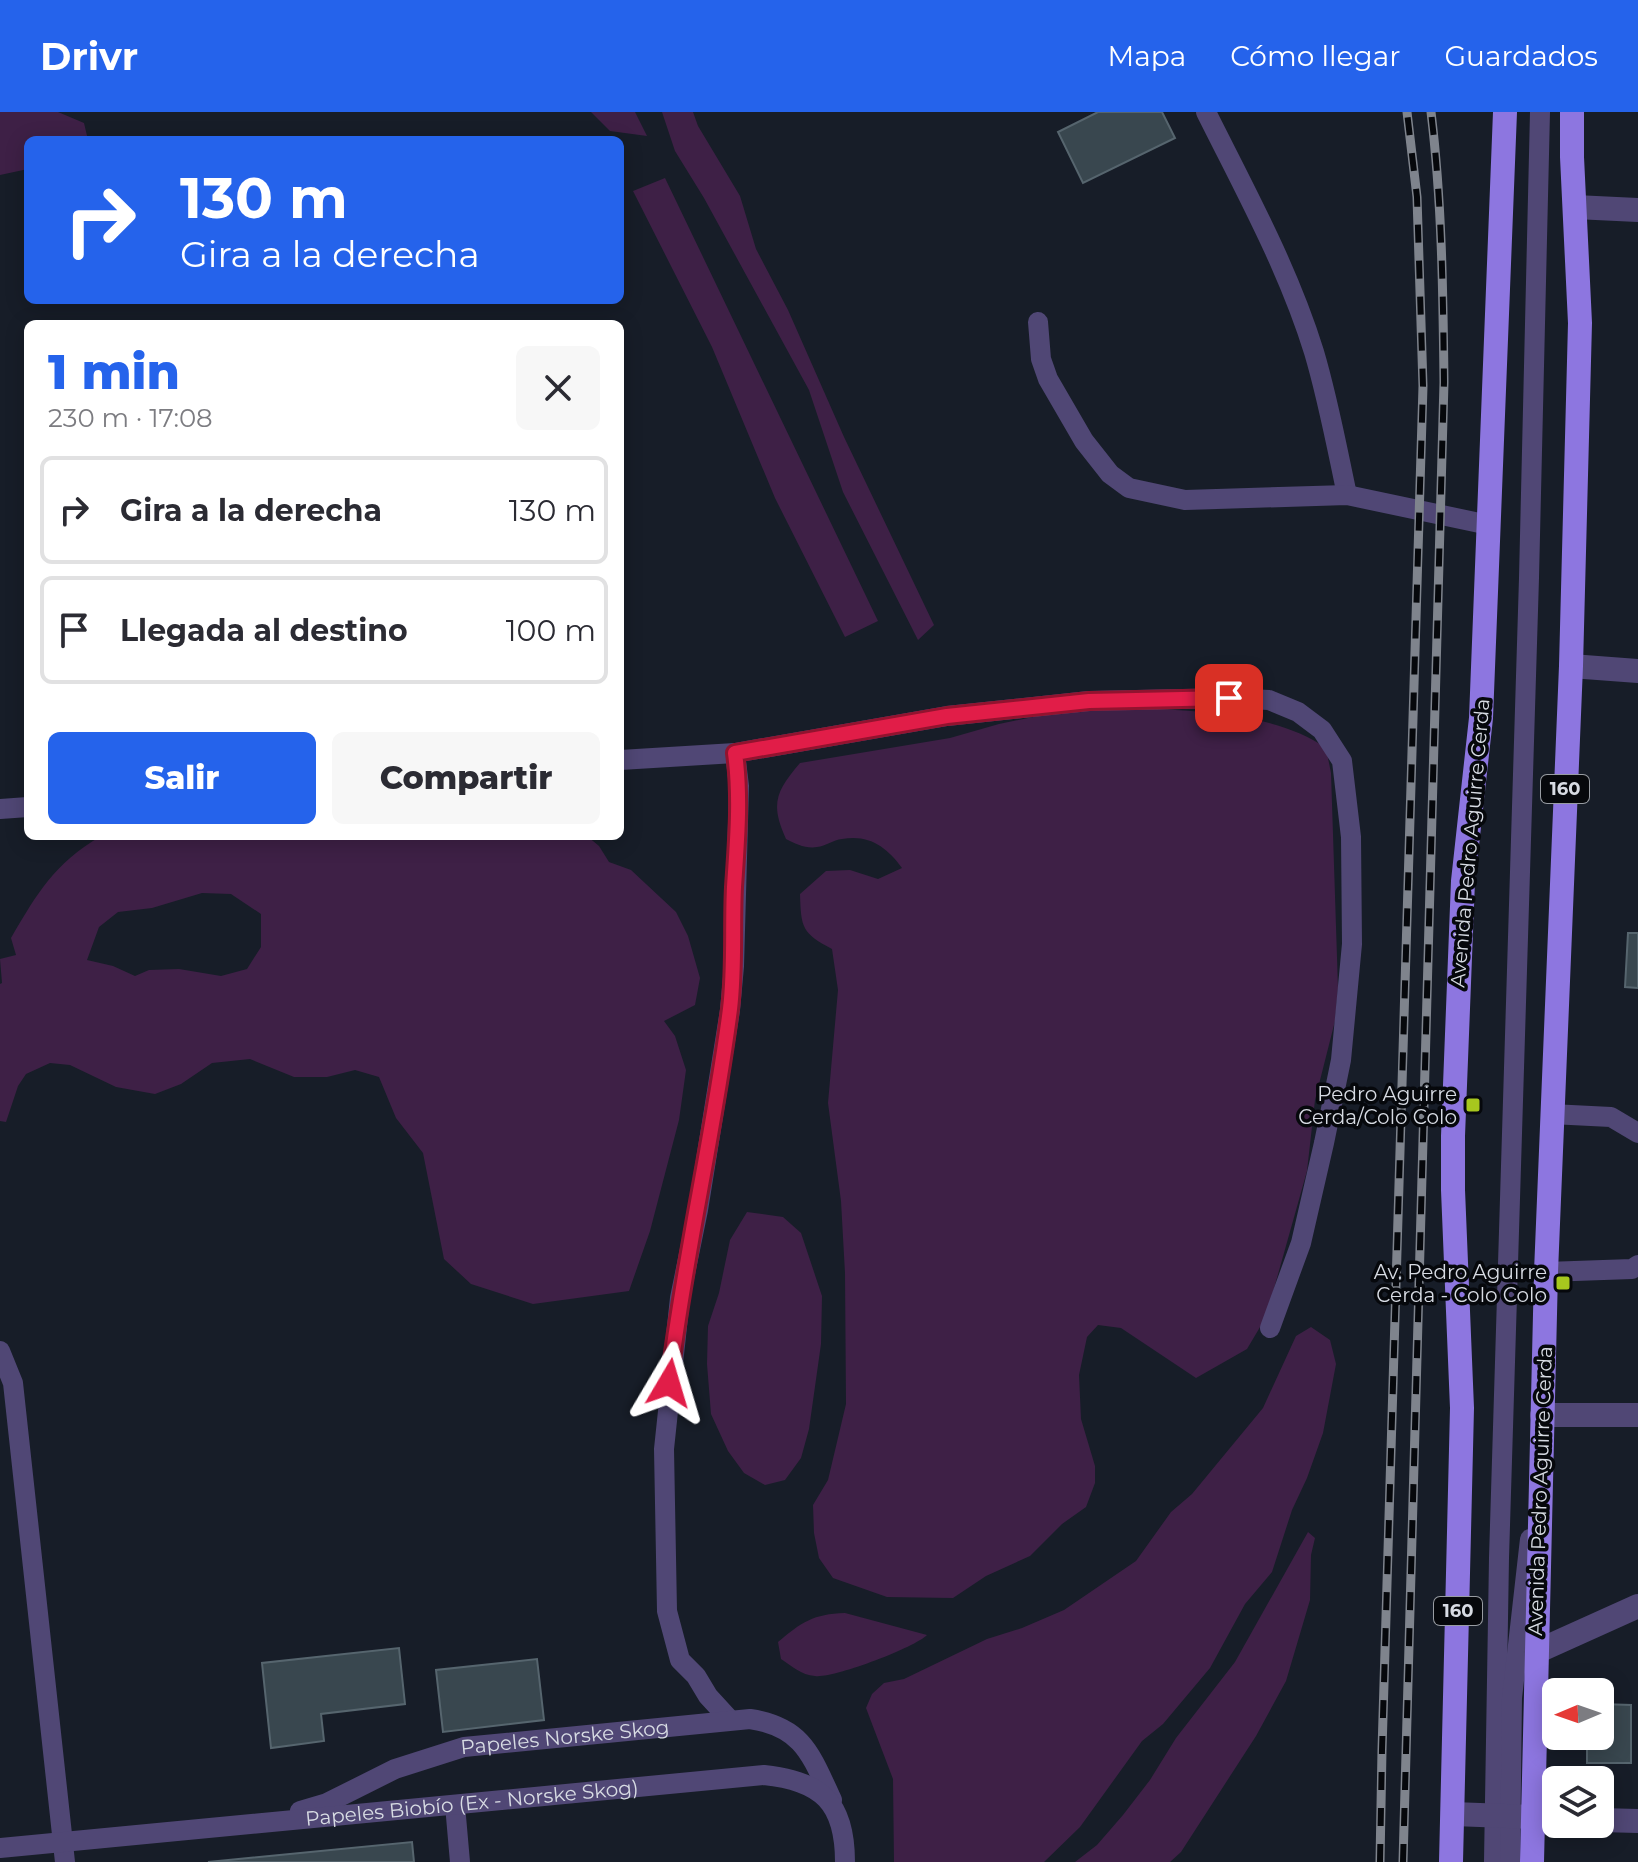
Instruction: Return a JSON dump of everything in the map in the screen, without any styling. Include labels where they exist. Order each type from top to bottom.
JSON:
[{"type":"highway","name":"Avenida Pedro Aguirre Cerda","points":[[1451,1862],[1462,1451],[1453,1136],[1460,931],[1481,718],[1505,112]]},
{"type":"highway","name":"Avenida Pedro Aguirre Cerda","points":[[1532,1862],[1522,1816],[1536,1652],[1551,1114],[1571,666],[1580,323],[1572,112]]},
{"type":"street","points":[[1575,207],[1638,210]]},
{"type":"street","points":[[1571,666],[1638,671]]},
{"type":"street","points":[[1542,1415],[1638,1415]]},
{"type":"street","points":[[1536,1652],[1638,1606]]},
{"type":"street","points":[[1453,1814],[1522,1816]]},
{"type":"street","points":[[1614,1820],[1638,1821]]},
{"type":"lane","points":[[1206,112],[1272,247],[1309,339],[1327,402],[1347,495]]},
{"type":"lane","points":[[1510,1862],[1522,1816],[1540,112]]},
{"type":"lane","points":[[1038,322],[1041,359],[1048,379],[1084,441],[1110,474],[1129,488],[1185,500],[1347,495],[1489,525]]},
{"type":"lane","points":[[624,760],[735,753],[947,716],[1089,701],[1269,700],[1298,712],[1322,730],[1342,761],[1351,837],[1352,944],[1341,1060],[1324,1143],[1301,1243],[1270,1328]]},
{"type":"lane","points":[[730,1720],[680,1660],[667,1611],[663,1463],[680,1298],[698,1210],[730,1010],[739,786],[735,753]]},
{"type":"lane","points":[[0,809],[24,807]]},
{"type":"lane","points":[[1551,1114],[1611,1117],[1638,1133]]},
{"type":"lane","points":[[1546,1272],[1632,1269],[1638,1265]]},
{"type":"lane","points":[[0,1351],[13,1383],[64,1852]]},
{"type":"lane","points":[[1494,1862],[1522,1816],[1513,1684],[1540,1466]]},
{"type":"lane","name":"Papeles Norske Skog","points":[[263,1823],[327,1803],[395,1769],[464,1747],[750,1719],[774,1723],[800,1740],[835,1807]]},
{"type":"lane","name":"Papeles Biobío (Ex - Norske Skog)","points":[[0,1848],[64,1852],[263,1823],[764,1775],[793,1778],[819,1791],[835,1807]]},
{"type":"lane","points":[[455,1805],[460,1862]]},
{"type":"lane","points":[[835,1807],[845,1836],[845,1862]]},
{"type":"shaded area","points":[[0,112],[58,112],[84,123],[87,136],[24,136],[24,170],[0,175]]},
{"type":"shaded area","points":[[591,112],[635,112],[647,136],[610,131]]},
{"type":"shaded area","points":[[662,112],[693,112],[698,126],[740,196],[756,249],[788,310],[844,437],[934,625],[918,640],[843,492],[809,390],[675,151]]},
{"type":"shaded area","points":[[665,178],[878,621],[845,637],[775,498],[712,347],[633,191]]},
{"type":"shaded area","points":[[1082,707],[1209,712],[1242,717],[1301,734],[1326,748],[1331,773],[1338,988],[1335,1021],[1315,1100],[1307,1171],[1266,1317],[1247,1349],[1196,1378],[1121,1328],[1098,1325],[1087,1337],[1079,1375],[1081,1419],[1095,1466],[1095,1483],[1086,1507],[1062,1524],[1030,1556],[986,1576],[953,1598],[887,1597],[833,1578],[819,1558],[814,1533],[813,1505],[828,1480],[846,1404],[845,1273],[841,1201],[828,1103],[838,990],[832,949],[805,928],[800,894],[826,871],[850,870],[878,879],[902,868],[884,848],[861,838],[842,839],[813,847],[801,846],[786,839],[778,816],[778,798],[785,782],[800,763],[950,738],[999,724]]},
{"type":"shaded area","points":[[95,840],[592,840],[609,862],[631,870],[676,912],[688,936],[700,978],[695,1005],[664,1021],[675,1036],[686,1070],[679,1120],[650,1231],[629,1291],[533,1304],[471,1284],[444,1259],[423,1153],[396,1118],[379,1077],[355,1070],[327,1077],[294,1077],[250,1059],[212,1063],[181,1084],[155,1094],[116,1087],[70,1065],[50,1063],[26,1074],[18,1086],[6,1122],[0,1121],[0,959],[16,955],[11,938],[48,880],[71,857]],"holes":[[[202,893],[231,894],[261,914],[261,947],[247,969],[221,976],[179,969],[149,970],[135,976],[113,966],[87,960],[99,927],[118,912],[152,908]]]},
{"type":"shaded area","points":[[747,1212],[783,1217],[801,1233],[822,1296],[821,1344],[809,1429],[801,1458],[785,1480],[765,1485],[744,1473],[728,1451],[711,1414],[707,1364],[708,1326],[719,1293],[730,1240]]},
{"type":"shaded area","points":[[1311,1327],[1330,1340],[1336,1364],[1323,1433],[1292,1510],[1272,1572],[1245,1604],[1210,1668],[1163,1724],[1142,1741],[1080,1827],[1044,1862],[894,1862],[893,1779],[866,1708],[872,1694],[884,1683],[904,1679],[987,1639],[1064,1610],[1136,1561],[1171,1512],[1192,1494],[1263,1408],[1296,1336]]},
{"type":"shaded area","points":[[1308,1532],[1315,1538],[1311,1555],[1310,1600],[1286,1681],[1256,1736],[1181,1852],[1170,1862],[1075,1862],[1097,1845],[1123,1815],[1176,1738],[1235,1662]]},
{"type":"shaded area","points":[[845,1613],[927,1635],[890,1654],[824,1676],[805,1674],[781,1659],[778,1642],[794,1629],[816,1617]]},
{"type":"building","points":[[1098,112],[1162,112],[1175,138],[1083,183],[1058,132]]},
{"type":"building","points":[[1628,933],[1638,933],[1638,988],[1625,987]]},
{"type":"building","points":[[399,1648],[405,1704],[321,1714],[324,1741],[271,1748],[262,1663]]},
{"type":"building","points":[[537,1659],[544,1720],[443,1732],[436,1670]]},
{"type":"building","points":[[1614,1704],[1631,1705],[1631,1763],[1587,1763],[1587,1750],[1614,1750]]},
{"type":"building","points":[[412,1842],[414,1862],[208,1862]]},
{"type":"railway","points":[[1380,1862],[1423,386],[1417,197],[1407,112]]},
{"type":"railway","points":[[1403,1862],[1444,382],[1440,213],[1431,112]]},
{"type":"place","name":"Pedro Aguirre Cerda/Colo Colo","points":[[1473,1105]]},
{"type":"place","name":"Av. Pedro Aguirre Cerda - Colo Colo","points":[[1563,1283]]},
{"type":"route","points":[[669,1383],[680,1298],[706,1164],[730,1010],[739,786],[735,753],[947,716],[1089,701],[1229,698]]}]
